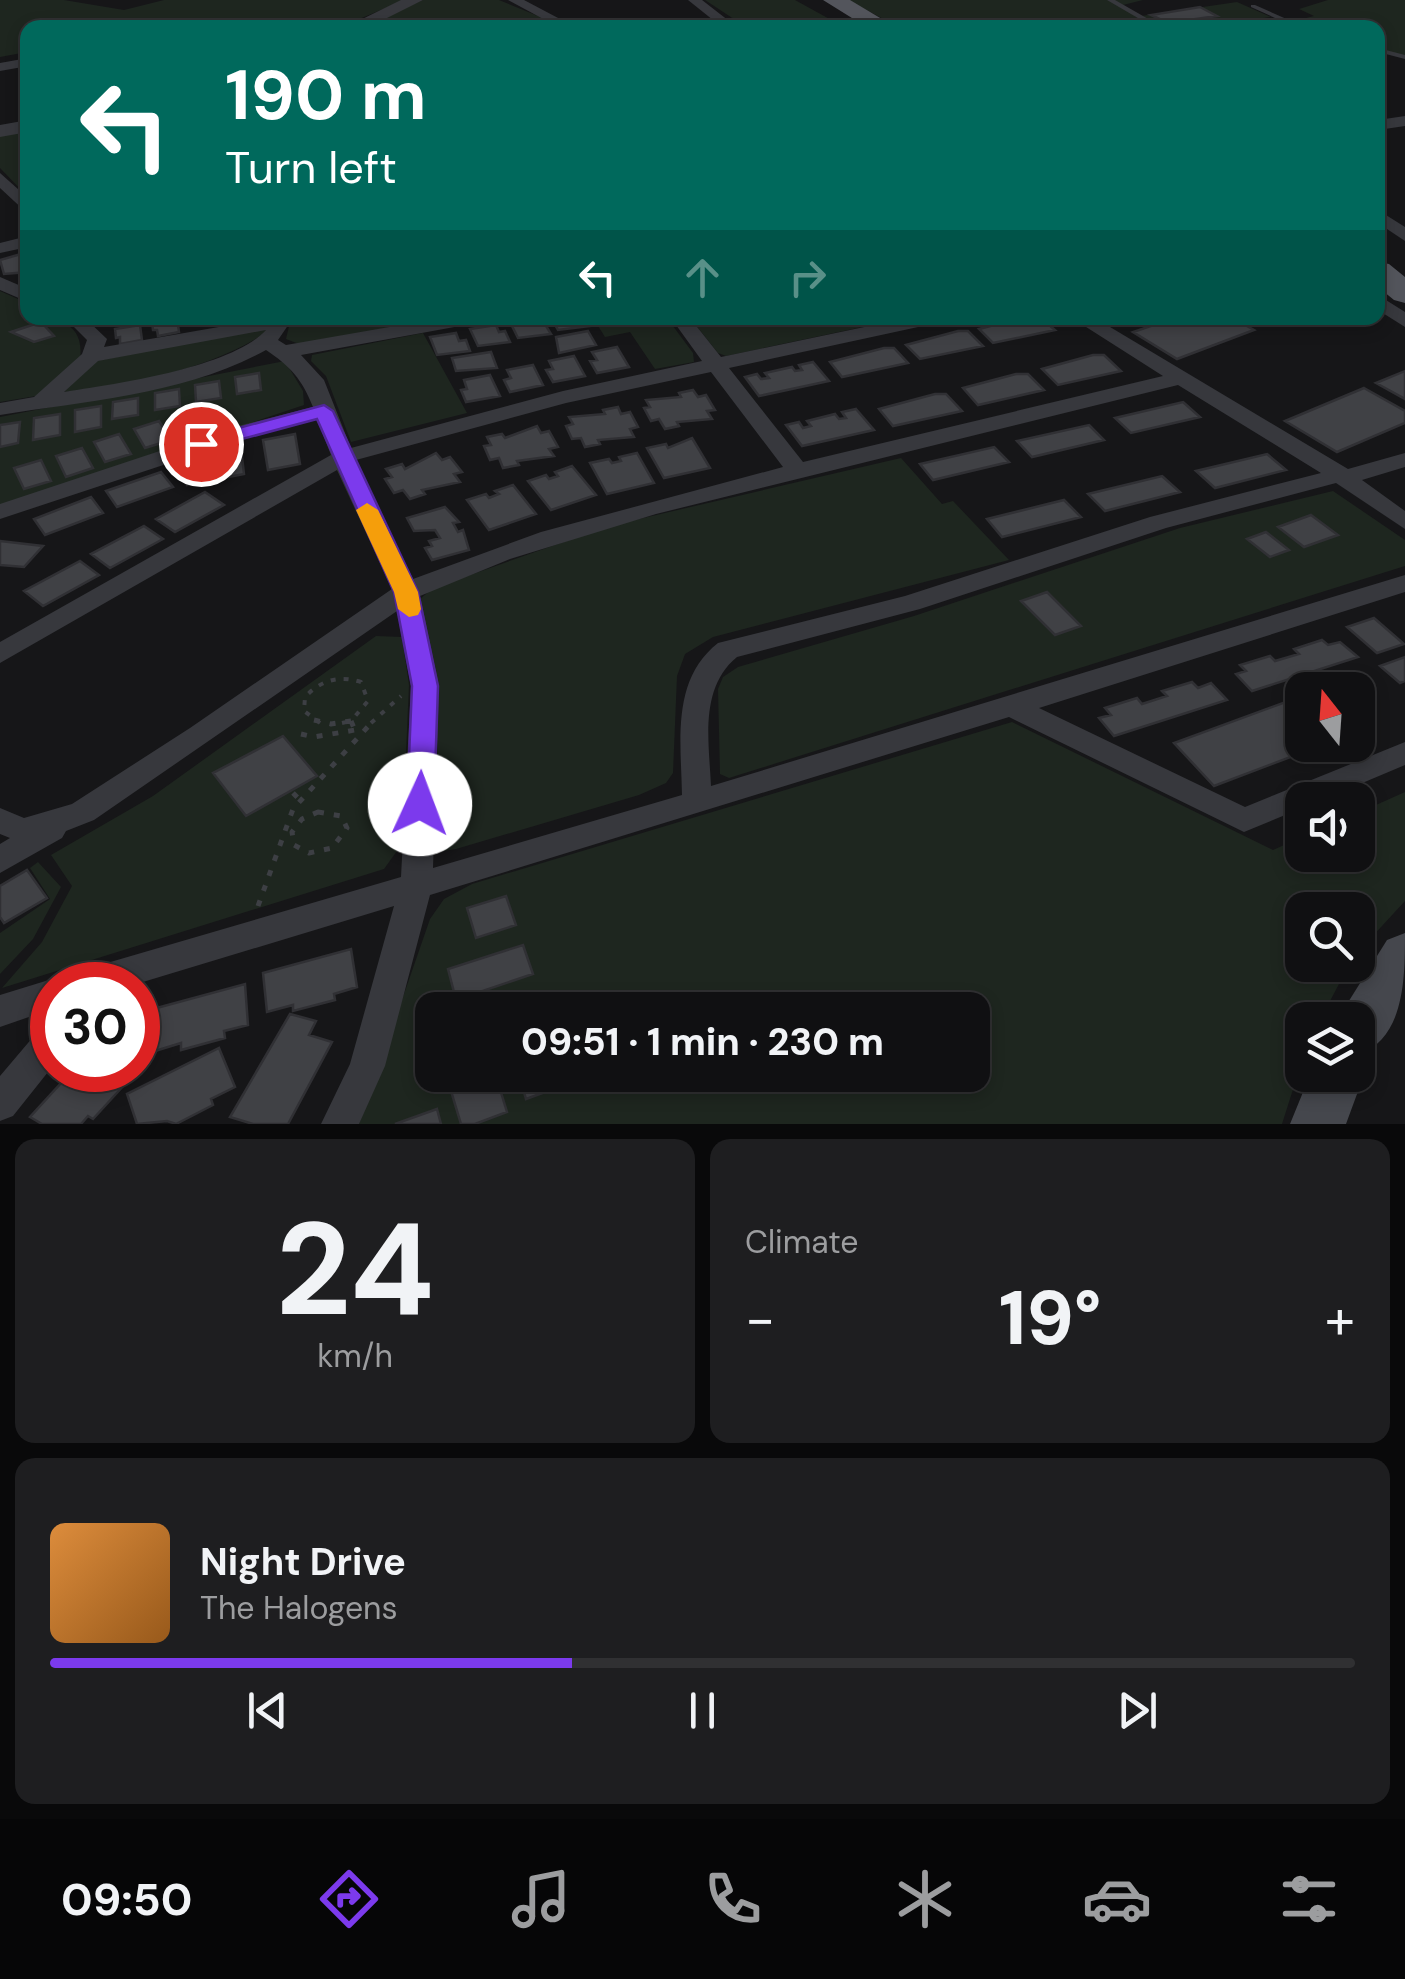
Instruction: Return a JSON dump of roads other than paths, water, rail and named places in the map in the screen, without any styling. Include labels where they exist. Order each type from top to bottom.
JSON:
[{"type":"main road","points":[[822,1],[846,20]]},
{"type":"main road","points":[[822,1],[867,20]]},
{"type":"main road","points":[[1385,250],[1405,266]]},
{"type":"main road","points":[[1385,277],[1405,293]]},
{"type":"main road","points":[[1375,1003],[1405,955]]},
{"type":"main road","points":[[1318,1124],[1330,1092]]},
{"type":"street","points":[[373,20],[415,0]]},
{"type":"street","points":[[514,0],[555,20]]},
{"type":"street","points":[[694,0],[721,20]]},
{"type":"street","points":[[0,178],[20,200]]},
{"type":"street","points":[[1385,305],[1405,321]]},
{"type":"street","points":[[42,402],[91,356],[97,339],[82,325]]},
{"type":"street","points":[[91,356],[253,325]]},
{"type":"street","points":[[276,348],[282,325]]},
{"type":"street","points":[[0,408],[215,367],[276,348],[425,325]]},
{"type":"street","points":[[685,325],[797,470]]},
{"type":"street","points":[[0,654],[342,457],[516,408],[900,325]]},
{"type":"street","points":[[1094,325],[1341,476],[1405,522]]},
{"type":"street","points":[[276,348],[313,380],[342,457],[406,592],[423,676],[417,884],[367,1066],[340,1124]]},
{"type":"street","points":[[0,860],[125,787],[406,592],[495,554],[559,533],[797,470],[1183,378]]},
{"type":"street","points":[[0,512],[201,444],[324,411]]},
{"type":"street","points":[[697,802],[700,678],[716,656],[728,650],[912,604],[1159,522],[1405,460]]},
{"type":"street","points":[[160,963],[1014,707],[1405,582]]},
{"type":"street","points":[[1014,707],[1244,820],[1405,753]]},
{"type":"street","points":[[0,820],[21,830],[64,821]]},
{"type":"street","points":[[0,1011],[30,1001]]},
{"type":"street","points":[[0,1104],[30,1068]]},
{"type":"lane","points":[[1110,0],[1146,20]]},
{"type":"lane","points":[[1253,6],[1285,20]]}]
